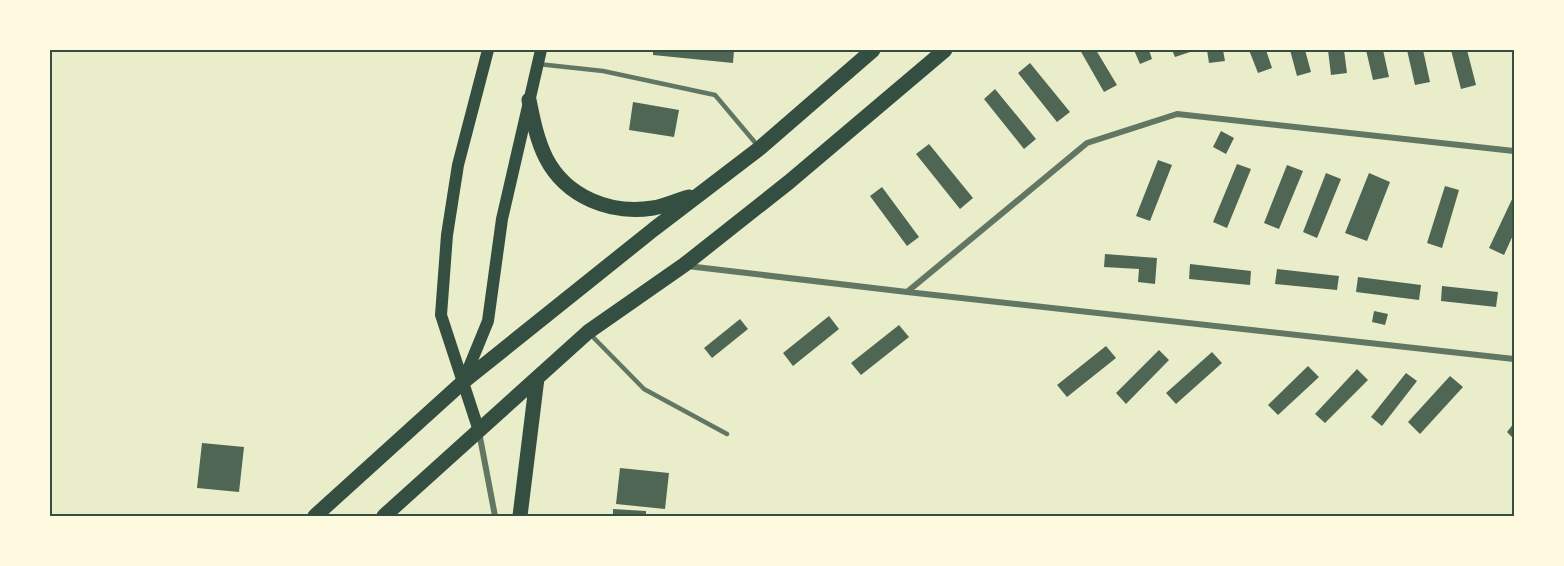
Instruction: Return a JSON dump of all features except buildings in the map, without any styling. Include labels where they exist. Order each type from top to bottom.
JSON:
[{"type":"main road","points":[[479,431],[441,315],[447,235],[458,165],[488,50]]},
{"type":"main road","points":[[463,382],[488,321],[502,219],[541,50]]},
{"type":"main road","points":[[315,516],[463,382],[760,148],[873,50]]},
{"type":"main road","points":[[384,516],[588,332],[684,265],[789,182],[945,50]]},
{"type":"main road","points":[[529,100],[536,130],[547,159],[561,178],[579,194],[619,209],[653,208],[700,193]]},
{"type":"main road","points":[[520,516],[537,378]]},
{"type":"street","points":[[907,292],[1087,143],[1177,114],[1515,151]]},
{"type":"street","points":[[684,265],[1515,359]]},
{"type":"street","points":[[479,431],[495,516]]},
{"type":"lane","points":[[538,64],[603,71],[715,95],[760,148]]},
{"type":"lane","points":[[588,332],[644,389],[727,435]]}]
